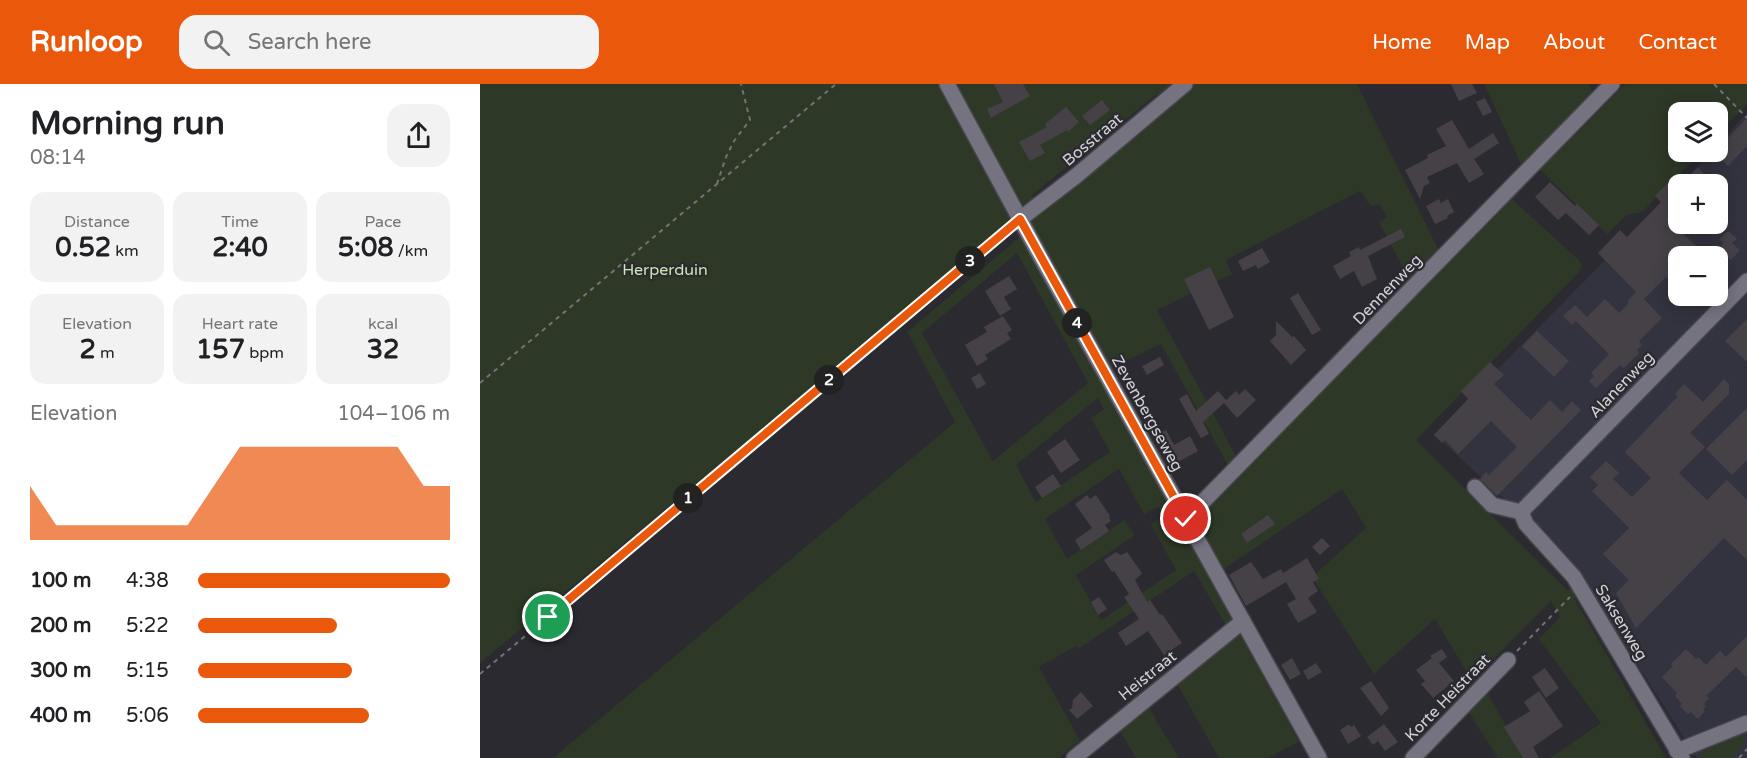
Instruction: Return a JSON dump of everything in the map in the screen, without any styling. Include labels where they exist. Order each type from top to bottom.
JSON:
[{"type":"street","name":"Zevenbergseweg","points":[[947,84],[1319,758]]},
{"type":"street","name":"Bosstraat","points":[[1020,219],[1076,176],[1185,84]]},
{"type":"street","name":"Dennenweg","points":[[1186,519],[1612,84]]},
{"type":"street","name":"Alanenweg","points":[[1521,512],[1747,281]]},
{"type":"street","points":[[1475,487],[1492,505],[1521,512]]},
{"type":"street","name":"Saksenweg","points":[[1521,512],[1526,524],[1574,577],[1680,754]]},
{"type":"street","name":"Heistraat","points":[[1074,758],[1243,621]]},
{"type":"street","name":"Korte Heistraat","points":[[1413,758],[1508,660]]},
{"type":"street","points":[[1680,754],[1747,723]]},
{"type":"path","points":[[717,184],[734,141],[750,120],[741,84]]},
{"type":"path","points":[[480,383],[836,84]]},
{"type":"path","points":[[1714,84],[1747,118]]},
{"type":"path","points":[[480,674],[1020,219]]},
{"type":"path","points":[[1508,660],[1572,594]]},
{"type":"path","points":[[1739,758],[1747,749]]},
{"type":"shaded area","points":[[1747,113],[1747,758],[1697,758],[1571,560],[1434,434],[1668,196],[1668,234],[1728,234],[1728,174],[1690,174],[1702,162],[1728,162],[1728,134]]},
{"type":"green space","name":"Herperduin","points":[[480,84],[1175,84],[1159,97],[1157,94],[1032,195],[1034,201],[1014,220],[480,663]]},
{"type":"green space","points":[[1193,84],[1357,84],[1439,251],[1410,281],[1379,222],[1387,217],[1379,204],[1371,207],[1360,191],[1226,260],[1232,274],[1157,310],[1236,456],[1228,465],[1161,344],[1109,369],[1028,221]]},
{"type":"green space","points":[[1484,84],[1589,84],[1593,93],[1522,166]]},
{"type":"green space","points":[[1625,84],[1747,84],[1747,104],[1728,124],[1728,102],[1668,102],[1668,162],[1691,162],[1679,174],[1668,174],[1668,186],[1642,212],[1627,215],[1607,234],[1540,170]]},
{"type":"green space","points":[[1512,199],[1580,261],[1582,266],[1580,271],[1417,439],[1568,591],[1571,584],[1576,601],[1666,758],[1550,758],[1601,723],[1539,639],[1560,617],[1551,601],[1472,681],[1435,619],[1374,674],[1312,577],[1366,528],[1342,489],[1221,571],[1193,520]]},
{"type":"green space","points":[[1022,235],[1237,622],[1228,629],[1194,571],[1078,649],[1076,646],[1039,667],[1080,740],[1059,758],[553,758],[955,422],[907,332]],"holes":[[[1017,253],[1088,383],[993,461],[922,333]],[[1098,398],[1104,409],[1091,418],[1110,452],[1036,502],[1016,465]],[[1119,469],[1144,514],[1159,507],[1164,515],[1151,524],[1176,570],[1101,620],[1076,575],[1135,535],[1124,520],[1067,559],[1045,519]]]},
{"type":"green space","points":[[1240,632],[1299,742],[1268,758],[1219,758],[1176,682]]},
{"type":"green space","points":[[1487,692],[1524,758],[1498,758],[1468,711]]},
{"type":"green space","points":[[1147,705],[1179,758],[1136,758],[1119,729]]},
{"type":"green space","points":[[1747,733],[1743,744],[1732,758],[1700,758],[1704,751]]},
{"type":"building","points":[[994,84],[1023,84],[1030,96],[991,118],[987,109],[1003,102]]},
{"type":"building","points":[[1451,84],[1472,84],[1477,93],[1459,101]]},
{"type":"building","points":[[1485,98],[1492,112],[1483,116],[1476,102]]},
{"type":"building","points":[[1102,100],[1110,110],[1090,125],[1082,116]]},
{"type":"building","points":[[1066,107],[1079,122],[1068,132],[1067,130],[1040,145],[1045,153],[1030,161],[1019,142],[1047,127],[1045,124]]},
{"type":"building","points":[[1747,118],[1747,146],[1728,166],[1724,162],[1728,162],[1728,138]]},
{"type":"building","points":[[1452,120],[1469,149],[1493,133],[1499,143],[1474,159],[1484,174],[1469,183],[1457,163],[1427,177],[1430,183],[1424,186],[1420,199],[1405,170],[1428,158],[1427,155],[1446,146],[1436,129]]},
{"type":"building","points":[[1698,168],[1704,174],[1692,174]]},
{"type":"building","points":[[1550,182],[1599,225],[1589,235],[1566,213],[1558,220],[1535,197]]},
{"type":"building","points":[[1668,183],[1668,234],[1683,234],[1696,246],[1668,246],[1668,279],[1666,277],[1644,299],[1662,318],[1639,341],[1642,345],[1637,350],[1639,353],[1624,368],[1620,365],[1596,388],[1589,381],[1594,376],[1591,373],[1609,354],[1576,321],[1572,325],[1563,316],[1575,305],[1587,317],[1605,299],[1619,313],[1628,304],[1628,300],[1636,292],[1598,253],[1620,230],[1627,237],[1661,202],[1655,196]]},
{"type":"building","points":[[1439,199],[1441,203],[1448,199],[1454,212],[1447,216],[1448,218],[1435,224],[1426,206]]},
{"type":"building","points":[[1401,229],[1405,237],[1368,256],[1377,279],[1362,287],[1354,271],[1340,279],[1333,266],[1351,256],[1349,252],[1359,247],[1360,250]]},
{"type":"building","points":[[1728,231],[1737,239],[1732,243],[1740,250],[1731,260],[1728,257],[1728,246],[1720,246],[1724,243],[1720,239],[1728,234]]},
{"type":"building","points":[[1262,248],[1270,262],[1258,269],[1256,265],[1243,271],[1238,261]]},
{"type":"building","points":[[1210,267],[1234,317],[1209,330],[1184,279]]},
{"type":"building","points":[[1009,276],[1017,289],[1004,297],[1011,309],[1000,316],[985,291]]},
{"type":"building","points":[[1298,293],[1321,330],[1312,335],[1290,298]]},
{"type":"building","points":[[1003,316],[1012,330],[1007,333],[1011,339],[985,355],[988,359],[977,366],[965,345],[987,332],[984,327]]},
{"type":"building","points":[[1747,319],[1747,362],[1725,341]]},
{"type":"building","points":[[1276,321],[1306,350],[1291,365],[1270,341],[1276,335]]},
{"type":"building","points":[[1537,331],[1569,361],[1554,377],[1522,346]]},
{"type":"building","points":[[1160,357],[1164,365],[1147,375],[1142,366]]},
{"type":"building","points":[[1490,362],[1504,375],[1494,384],[1531,420],[1550,400],[1562,412],[1572,401],[1581,410],[1497,496],[1480,479],[1486,472],[1489,475],[1517,447],[1491,421],[1458,454],[1445,440],[1442,443],[1434,435],[1468,399],[1461,391]]},
{"type":"building","points":[[980,373],[986,384],[977,389],[971,378]]},
{"type":"building","points":[[1724,379],[1729,384],[1729,394],[1690,433],[1705,447],[1679,473],[1707,500],[1727,480],[1747,500],[1747,560],[1724,538],[1636,628],[1616,593],[1629,580],[1603,554],[1629,528],[1592,491],[1598,485],[1590,477],[1606,461],[1619,473],[1613,479],[1632,497],[1651,478],[1625,452],[1678,396],[1675,394],[1684,384],[1703,402]]},
{"type":"building","points":[[1245,389],[1256,400],[1237,418],[1224,403],[1203,422],[1209,434],[1201,438],[1179,399],[1187,394],[1196,411],[1218,391],[1226,400],[1236,391],[1239,395]]},
{"type":"building","points":[[1747,408],[1747,460],[1732,475],[1706,449]]},
{"type":"building","points":[[1166,430],[1174,445],[1190,436],[1198,451],[1178,462],[1177,460],[1171,463],[1157,435]]},
{"type":"building","points":[[1065,439],[1080,460],[1061,473],[1047,452]]},
{"type":"building","points":[[1053,474],[1061,486],[1042,498],[1035,487]]},
{"type":"building","points":[[1087,495],[1090,499],[1096,495],[1111,521],[1105,525],[1109,531],[1081,550],[1075,540],[1092,528],[1075,504]]},
{"type":"building","points":[[1268,515],[1275,524],[1247,543],[1241,534]]},
{"type":"building","points":[[1322,538],[1330,546],[1320,555],[1312,547]]},
{"type":"building","points":[[1116,552],[1121,555],[1127,552],[1142,573],[1135,580],[1147,602],[1150,600],[1160,615],[1162,614],[1182,643],[1164,655],[1148,631],[1126,646],[1118,633],[1139,619],[1124,597],[1129,594],[1104,560]]},
{"type":"building","points":[[1307,558],[1319,579],[1313,582],[1318,591],[1308,598],[1317,612],[1298,623],[1287,604],[1296,599],[1286,582],[1246,606],[1229,575],[1251,562],[1263,579],[1281,569],[1283,573]]},
{"type":"building","points":[[1099,597],[1107,609],[1098,615],[1091,602]]},
{"type":"building","points":[[1747,636],[1747,678],[1736,667],[1706,696],[1709,698],[1704,704],[1705,711],[1698,719],[1691,712],[1688,714],[1680,706],[1682,704],[1675,696],[1677,693],[1662,677],[1673,666],[1671,664],[1686,649],[1706,665],[1720,651],[1726,657]]},
{"type":"building","points":[[1442,649],[1447,657],[1439,663],[1454,681],[1433,698],[1421,684],[1425,681],[1416,670],[1432,658],[1430,656]]},
{"type":"building","points":[[1292,658],[1301,674],[1290,680],[1281,665]]},
{"type":"building","points":[[1316,663],[1322,672],[1308,680],[1303,671]]},
{"type":"building","points":[[1545,668],[1559,688],[1546,698],[1532,677]]},
{"type":"building","points":[[1371,681],[1389,708],[1381,716],[1360,688]]},
{"type":"building","points":[[1539,691],[1563,726],[1533,747],[1539,758],[1523,758],[1504,727],[1530,711],[1524,702]]},
{"type":"building","points":[[1081,692],[1093,706],[1077,719],[1069,710],[1072,708],[1073,700]]},
{"type":"building","points":[[1349,724],[1351,727],[1354,725],[1361,736],[1348,744],[1340,730]]},
{"type":"building","points":[[1384,724],[1398,742],[1385,751],[1378,741],[1373,745],[1367,737]]},
{"type":"route","points":[[548,617],[1020,219],[1186,519]]}]
